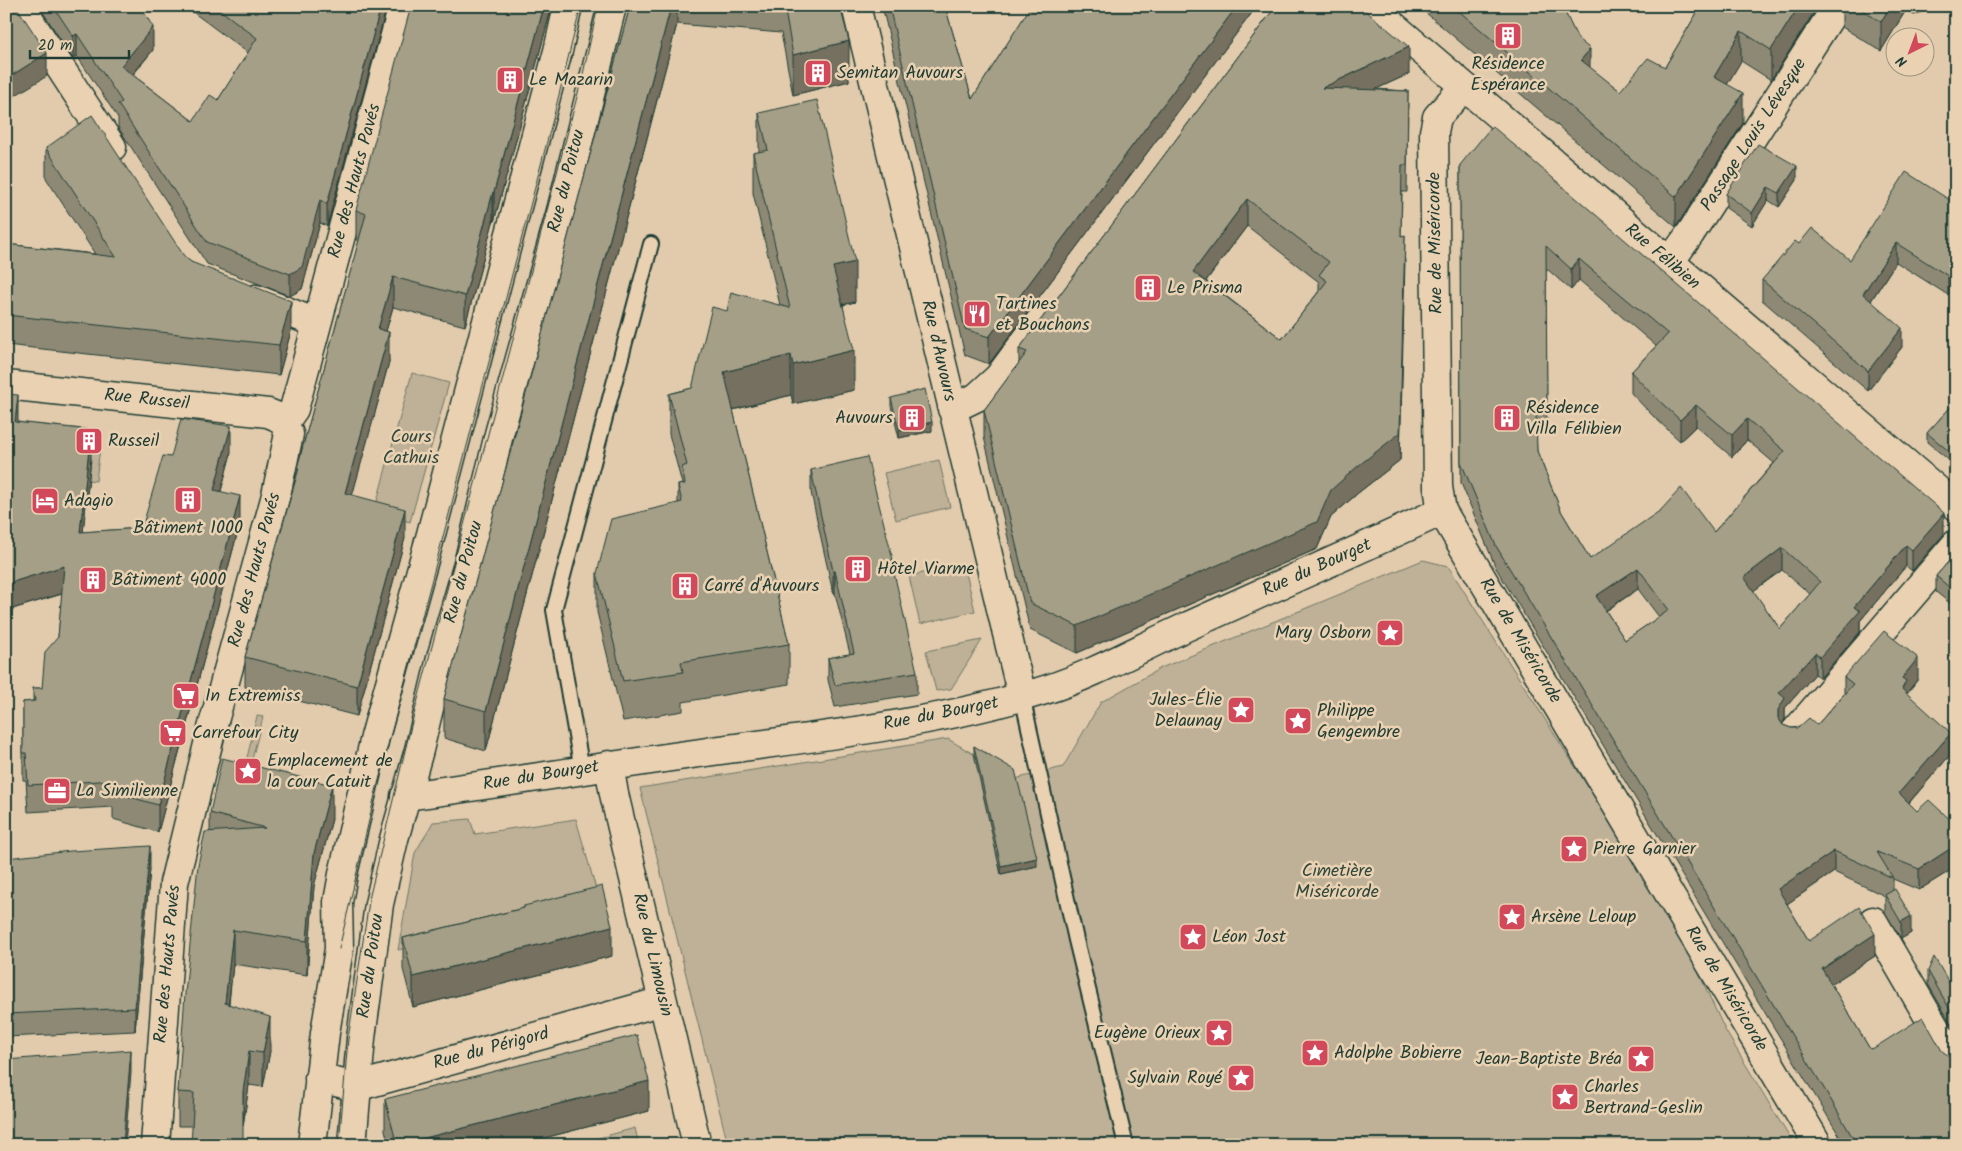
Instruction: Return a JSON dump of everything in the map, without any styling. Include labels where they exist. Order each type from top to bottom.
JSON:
[{"type":"street","points":[[20,6],[127,170]]},
{"type":"street","name":"Rue des Hauts Pavés","points":[[155,1145],[174,883],[210,736],[276,495],[288,434],[284,423],[294,409],[403,6]]},
{"type":"street","name":"Rue du Poitou","points":[[312,1145],[319,1078],[339,949],[338,902],[372,746],[430,538],[568,6]]},
{"type":"street","name":"Rue du Poitou","points":[[352,1145],[356,1087],[379,904],[441,658],[468,564],[499,434],[561,211],[612,6]]},
{"type":"street","name":"Rue d'Auvours","points":[[856,6],[1022,696]]},
{"type":"street","name":"Rue Félibien","points":[[1370,6],[1669,264],[1956,506]]},
{"type":"street","name":"Passage Louis Lévesque","points":[[1669,264],[1836,6]]},
{"type":"street","name":"Rue de Miséricorde","points":[[1464,87],[1437,117],[1434,132],[1438,487],[1442,510],[1818,1145]]},
{"type":"street","points":[[234,291],[316,323]]},
{"type":"street","points":[[952,409],[977,397],[998,378],[1057,299]]},
{"type":"street","name":"Rue Russeil","points":[[6,385],[268,414],[278,417],[284,423]]},
{"type":"street","name":"Rue du Bourget","points":[[405,796],[609,765],[826,736],[979,710],[1086,675],[1442,510]]},
{"type":"street","points":[[1793,734],[1956,544]]},
{"type":"street","name":"Rue du Limousin","points":[[609,765],[696,1145]]},
{"type":"street","points":[[1873,922],[1956,1064]]},
{"type":"street","name":"Rue du Périgord","points":[[319,1078],[356,1087],[663,1001]]},
{"type":"lane","points":[[582,770],[554,610],[651,244]]},
{"type":"lane","points":[[1022,696],[1076,940],[1126,1145]]},
{"type":"green space","name":"Cours Cathuis","points":[[412,373],[449,383],[410,522],[374,512]]},
{"type":"green space","points":[[18,422],[102,431],[96,481],[88,480],[15,448]]},
{"type":"green space","points":[[939,460],[950,507],[896,520],[884,473]]},
{"type":"green space","name":"Cimetière Miséricorde","points":[[1423,560],[1448,566],[1598,803],[1695,965],[1725,1030],[1794,1145],[728,1145],[640,788],[948,739],[982,759],[977,766],[1001,874],[1015,779],[1063,767],[1101,702],[1161,668]]},
{"type":"green space","points":[[964,564],[975,611],[920,624],[909,576]]},
{"type":"green space","points":[[982,640],[951,689],[936,691],[926,651]]},
{"type":"green space","points":[[257,716],[263,717],[250,767],[245,766]]},
{"type":"green space","points":[[470,819],[475,834],[576,819],[600,903],[398,950],[415,853],[433,822]]},
{"type":"green space","points":[[635,1128],[639,1145],[573,1145]]},
{"type":"building","points":[[6,6],[16,6],[47,53],[6,79]]},
{"type":"building","points":[[53,6],[140,6],[153,27],[121,66],[193,121],[210,95],[218,100],[257,38],[215,6],[381,6],[327,204],[320,200],[302,267],[290,274],[207,242],[118,104],[122,102],[77,34],[73,36]]},
{"type":"building","points":[[411,6],[544,6],[465,296],[393,277],[378,329],[389,332],[345,493],[405,509],[357,686],[245,657],[299,468],[297,468],[366,214],[356,210]]},
{"type":"building","points":[[630,6],[671,6],[486,711],[444,699]]},
{"type":"building","points":[[784,6],[840,6],[849,41],[793,55]]},
{"type":"building","points":[[889,6],[945,6],[972,99],[1031,6],[1237,6],[989,337],[965,329]]},
{"type":"building","points":[[1276,6],[1360,6],[1409,47],[1322,88],[1408,91],[1407,165],[1402,165],[1401,236],[1405,235],[1400,433],[1331,490],[1317,522],[1077,626],[1030,603],[984,410],[1027,352],[1019,349]],"holes":[[[1247,199],[1329,262],[1319,275],[1327,281],[1282,339],[1193,272]]]},
{"type":"building","points":[[1453,6],[1562,6],[1578,39],[1590,49],[1581,60],[1620,91],[1648,58],[1665,67],[1701,6],[1799,6],[1771,50],[1741,31],[1714,77],[1743,93],[1676,197]]},
{"type":"building","points":[[1856,6],[1890,6],[1881,22]]},
{"type":"building","points":[[817,100],[855,262],[833,267],[854,350],[793,365],[791,355],[724,372],[789,644],[681,662],[683,672],[623,681],[597,573],[611,519],[682,502],[678,485],[685,484],[682,467],[687,465],[669,394],[692,388],[712,307],[727,311],[731,292],[790,308],[753,153],[768,150],[759,113]]},
{"type":"building","points":[[92,115],[184,256],[191,262],[291,301],[279,345],[6,315],[6,244],[116,257],[46,148]]},
{"type":"building","points":[[1492,126],[1944,513],[1912,550],[1906,545],[1854,607],[1860,611],[1820,657],[1815,653],[1779,693],[1785,698],[1778,710],[1778,718],[1783,725],[1791,728],[1798,728],[1809,718],[1817,725],[1853,684],[1844,677],[1884,631],[1918,658],[1902,678],[1906,681],[1902,689],[1951,733],[1899,793],[1917,811],[1929,800],[1956,825],[1956,845],[1919,869],[1877,852],[1893,878],[1834,851],[1778,889],[1809,941],[1859,907],[1875,934],[1822,969],[1870,1049],[1923,1017],[1942,1051],[1956,1058],[1956,1145],[1857,1145],[1496,546],[1461,462],[1460,165]],"holes":[[[1546,246],[1571,269],[1579,259],[1668,334],[1631,372],[1680,420],[1696,405],[1732,435],[1747,419],[1785,451],[1714,532],[1681,488],[1661,510],[1590,559],[1561,511],[1537,451],[1536,414],[1547,413]],[[1782,548],[1820,582],[1780,629],[1744,577]],[[1638,568],[1669,610],[1625,640],[1596,596]]]},
{"type":"building","points":[[1758,144],[1797,166],[1779,193],[1768,187],[1752,213],[1726,194]]},
{"type":"building","points":[[1906,172],[1956,204],[1956,264],[1948,276],[1896,243],[1863,294],[1902,328],[1868,371],[1762,280],[1795,241],[1799,244],[1812,228],[1850,260]]},
{"type":"building","name":"Auvours","points":[[925,389],[932,422],[899,430],[891,398]]},
{"type":"building","points":[[6,394],[18,395],[15,422],[91,430],[80,532],[142,528],[163,456],[171,457],[181,419],[231,426],[214,490],[240,496],[158,805],[113,792],[116,780],[28,785],[26,753],[23,753],[23,702],[35,701],[33,688],[42,688],[45,652],[58,637],[64,566],[6,584]]},
{"type":"building","points":[[1956,401],[1956,457],[1927,433]]},
{"type":"building","name":"Hôtel Viarme","points":[[867,457],[893,560],[891,560],[917,672],[835,685],[828,658],[854,653],[835,571],[833,571],[811,470]]},
{"type":"building","points":[[1956,553],[1956,593],[1936,576]]},
{"type":"building","points":[[974,746],[1015,770],[1037,858],[1001,866]]},
{"type":"building","points":[[222,758],[332,785],[314,853],[307,941],[233,930],[225,1003],[270,1017],[263,1053],[249,1051],[243,1092],[243,1145],[191,1145],[194,1093],[178,1092],[185,994],[198,865],[205,832],[265,828],[210,813]]},
{"type":"building","points":[[150,846],[135,1008],[6,1014],[6,858],[71,851]]},
{"type":"building","points":[[602,886],[612,926],[413,977],[403,938],[524,908],[524,906]]},
{"type":"building","points":[[1895,889],[1911,916],[1901,922],[1885,895]]},
{"type":"building","points":[[1934,957],[1956,994],[1956,1020],[1928,971]]},
{"type":"building","points":[[637,1035],[649,1081],[397,1145],[385,1099]]},
{"type":"building","points":[[131,1050],[123,1145],[6,1145],[6,1060]]},
{"type":"tram line","points":[[339,949],[374,799],[581,6]]},
{"type":"tram line","points":[[339,1145],[348,1039],[370,895],[412,722],[583,74],[598,6]]},
{"type":"place","name":"Résidence Espérance","points":[[1508,36]]},
{"type":"place","name":"Semitan Auvours","points":[[818,73]]},
{"type":"place","name":"Le Mazarin","points":[[510,80]]},
{"type":"place","name":"Le Prisma","points":[[1148,288]]},
{"type":"place","name":"Tartines et Bouchons","points":[[977,314]]},
{"type":"place","name":"Auvours","points":[[912,418]]},
{"type":"place","name":"Résidence Villa Félibien","points":[[1507,418]]},
{"type":"place","name":"Russeil","points":[[89,441]]},
{"type":"place","name":"Bâtiment 1000","points":[[188,500]]},
{"type":"place","name":"Adagio","points":[[45,501]]},
{"type":"place","name":"Hôtel Viarme","points":[[858,569]]},
{"type":"place","name":"Bâtiment 4000","points":[[93,580]]},
{"type":"place","name":"Carré d'Auvours","points":[[685,586]]},
{"type":"place","name":"Mary Osborn","points":[[1390,633]]},
{"type":"place","name":"In Extremiss","points":[[186,696]]},
{"type":"place","name":"Jules-Élie Delaunay","points":[[1241,710]]},
{"type":"place","name":"Philippe Gengembre","points":[[1298,721]]},
{"type":"place","name":"Carrefour City","points":[[173,733]]},
{"type":"place","name":"Emplacement de la cour Catuit","points":[[248,771]]},
{"type":"place","name":"La Similienne","points":[[57,791]]},
{"type":"place","name":"Pierre Garnier","points":[[1574,849]]},
{"type":"place","name":"Arsène Leloup","points":[[1512,917]]},
{"type":"place","name":"Léon Jost","points":[[1193,937]]},
{"type":"place","name":"Eugène Orieux","points":[[1219,1033]]},
{"type":"place","name":"Adolphe Bobierre","points":[[1315,1053]]},
{"type":"place","name":"Jean-Baptiste Bréa","points":[[1641,1059]]},
{"type":"place","name":"Sylvain Royé","points":[[1241,1078]]},
{"type":"place","name":"Charles Bertrand-Geslin","points":[[1565,1097]]}]
